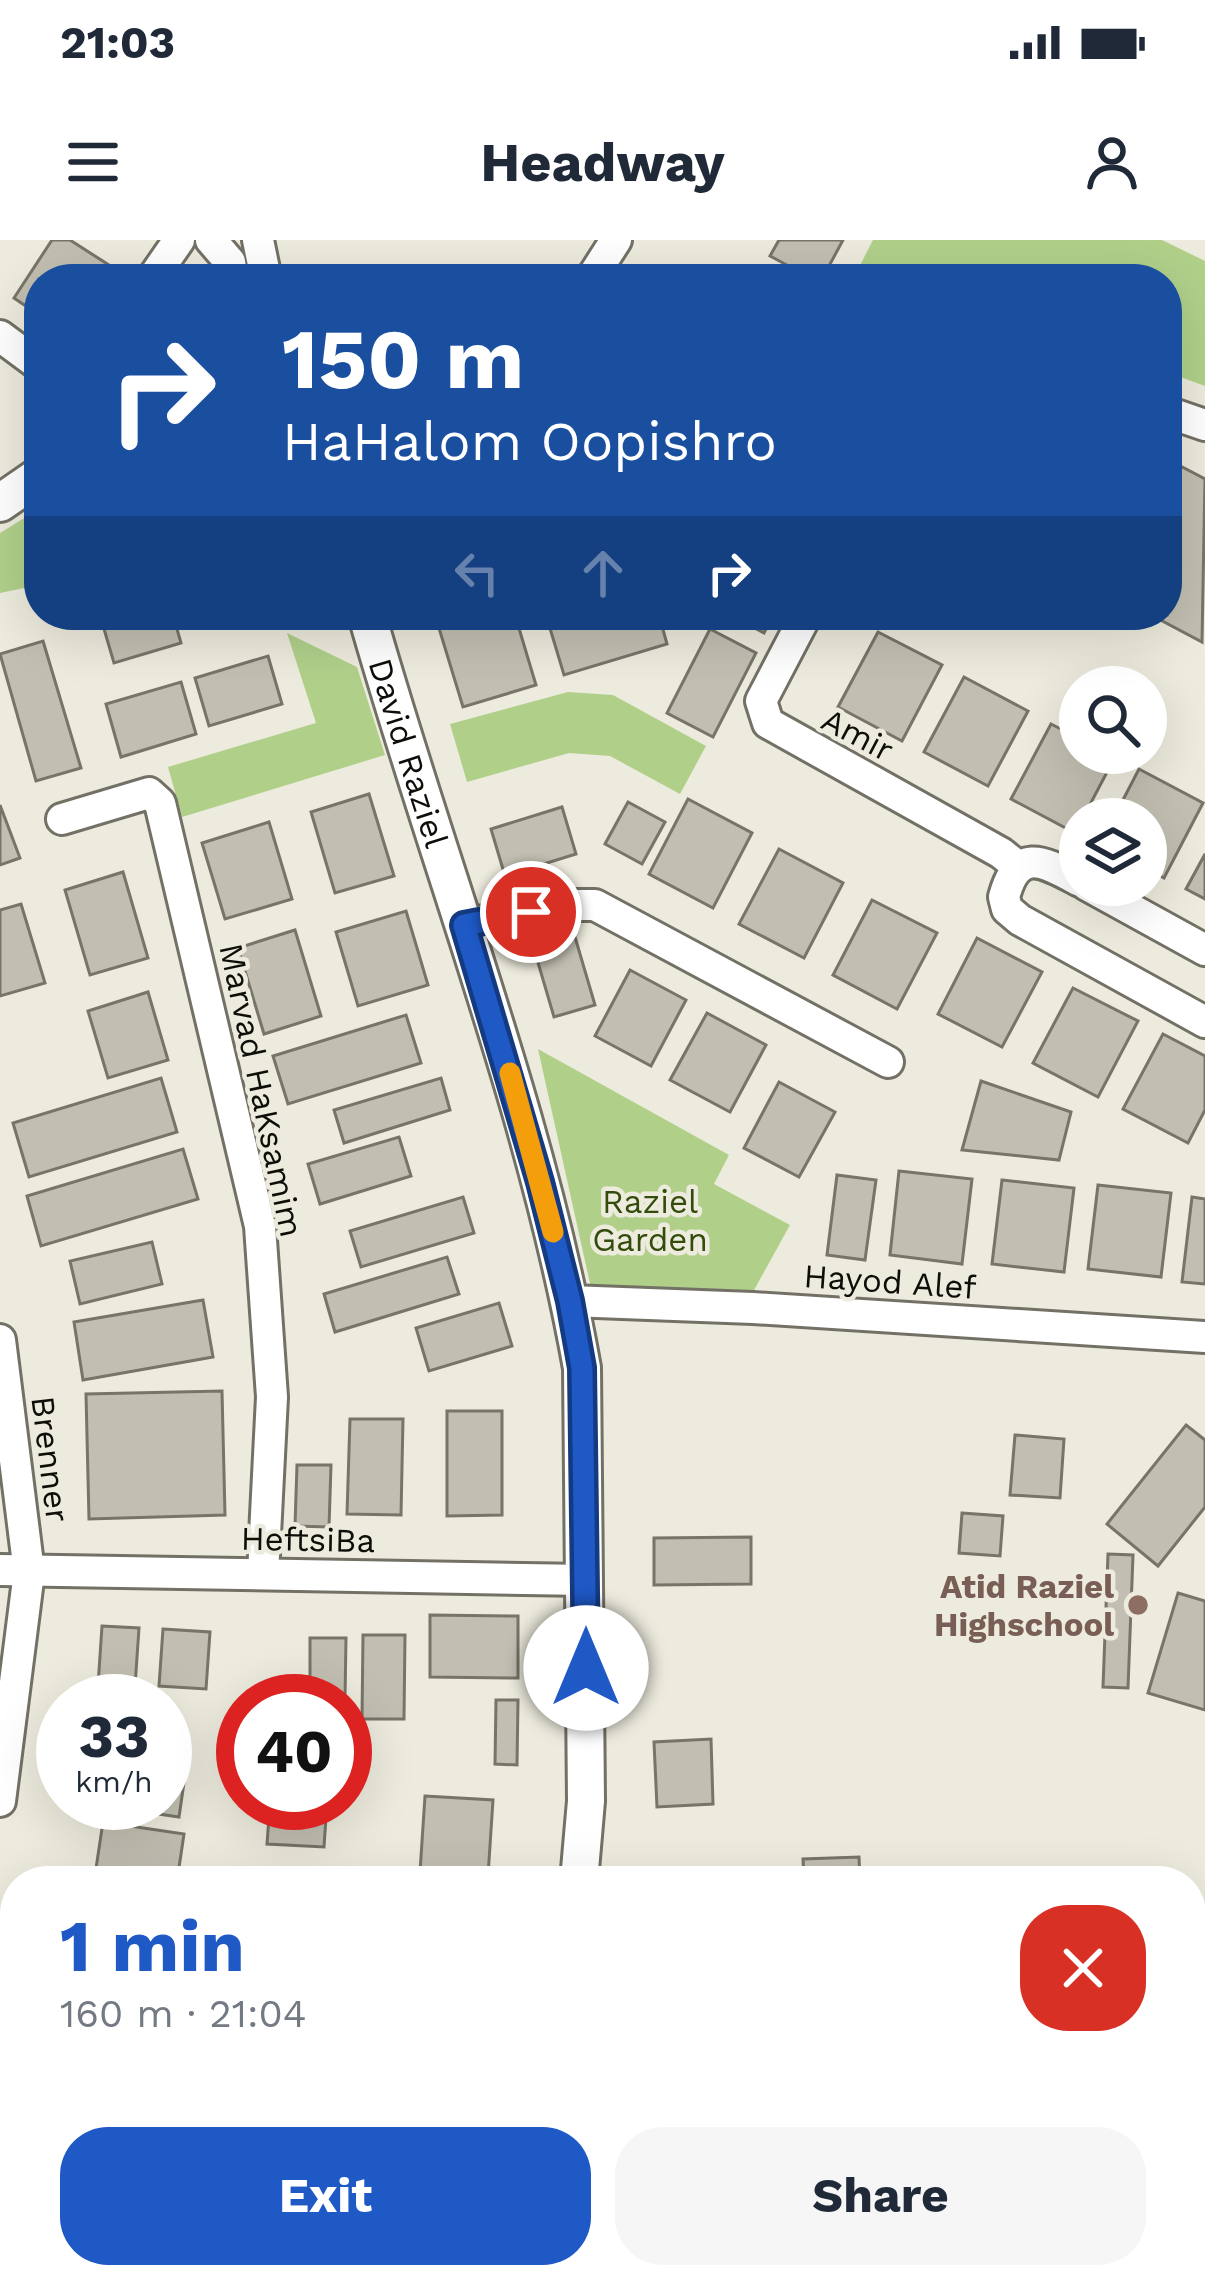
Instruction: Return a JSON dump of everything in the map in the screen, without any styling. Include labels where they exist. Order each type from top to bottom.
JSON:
[{"type":"street","points":[[216,244],[256,240]]},
{"type":"street","name":"David Raziel","points":[[372,630],[506,1058],[570,1301],[582,1368],[586,1801],[580,1866]]},
{"type":"street","name":"Amir","points":[[798,630],[760,701],[768,723],[1001,853],[1015,872]]},
{"type":"street","name":"Marvad HaKsamim","points":[[62,818],[149,793],[160,803],[260,1226],[272,1397],[263,1574]]},
{"type":"street","points":[[1059,871],[1037,860],[1024,863],[1004,897],[1007,909],[1205,1022]]},
{"type":"street","points":[[464,925],[564,905],[595,905],[888,1062]]},
{"type":"street","points":[[1125,906],[1205,950]]},
{"type":"street","name":"Hayod Alef","points":[[570,1301],[1205,1336]]},
{"type":"street","name":"Brenner","points":[[0,1340],[15,1571],[0,1801]]},
{"type":"street","name":"HeftsiBa","points":[[15,1571],[586,1580]]},
{"type":"green space","points":[[873,240],[1162,240],[1205,261],[1205,386],[1182,378],[1182,264],[861,264]]},
{"type":"green space","points":[[24,518],[24,588],[0,593],[0,533]]},
{"type":"green space","points":[[287,633],[357,667],[385,755],[182,817],[168,767],[316,723]]},
{"type":"green space","points":[[568,692],[613,695],[706,746],[680,794],[610,756],[569,753],[467,782],[450,724]]},
{"type":"green space","name":"Raziel Garden","points":[[538,1049],[729,1155],[714,1184],[790,1225],[748,1301],[593,1297]]},
{"type":"building","points":[[52,240],[70,240],[107,264],[36,264]]},
{"type":"building","points":[[779,240],[843,240],[830,264],[785,264],[770,256]]},
{"type":"building","points":[[24,283],[24,305],[14,298]]},
{"type":"building","points":[[1182,467],[1205,479],[1202,642],[1179,630]]},
{"type":"building","points":[[104,630],[177,630],[181,643],[114,663]]},
{"type":"building","points":[[440,630],[520,630],[536,685],[463,707]]},
{"type":"building","points":[[550,630],[663,630],[667,644],[564,675]]},
{"type":"building","points":[[709,630],[756,653],[713,737],[667,713]]},
{"type":"building","points":[[878,632],[942,665],[902,741],[838,707]]},
{"type":"building","points":[[43,641],[81,768],[36,781],[0,654]]},
{"type":"building","points":[[268,656],[282,704],[209,726],[195,678]]},
{"type":"building","points":[[964,677],[1028,711],[988,786],[924,752]]},
{"type":"building","points":[[181,682],[196,734],[121,757],[106,704]]},
{"type":"building","points":[[1051,724],[1059,728],[1059,774],[1106,774],[1093,798],[1059,798],[1059,824],[1011,799]]},
{"type":"building","points":[[1136,774],[1148,774],[1203,803],[1167,872],[1167,798],[1124,798]]},
{"type":"building","points":[[369,794],[394,876],[335,893],[311,812]]},
{"type":"building","points":[[688,799],[752,833],[713,908],[649,874]]},
{"type":"building","points":[[628,802],[665,822],[642,864],[605,844]]},
{"type":"building","points":[[0,805],[20,858],[0,865]]},
{"type":"building","points":[[562,807],[576,854],[505,876],[491,829]]},
{"type":"building","points":[[269,822],[292,899],[225,919],[202,843]]},
{"type":"building","points":[[779,849],[843,883],[804,958],[739,924]]},
{"type":"building","points":[[1205,854],[1205,899],[1186,889]]},
{"type":"building","points":[[123,872],[148,958],[90,975],[65,890]]},
{"type":"building","points":[[872,900],[937,933],[897,1009],[833,975]]},
{"type":"building","points":[[21,904],[45,983],[0,996],[0,910]]},
{"type":"building","points":[[406,911],[428,985],[358,1006],[336,932]]},
{"type":"building","points":[[295,930],[321,1016],[264,1034],[238,948]]},
{"type":"building","points":[[575,937],[595,1005],[554,1017],[534,949]]},
{"type":"building","points":[[977,938],[1042,972],[1002,1047],[938,1014]]},
{"type":"building","points":[[630,970],[686,1000],[651,1066],[595,1036]]},
{"type":"building","points":[[1073,988],[1138,1021],[1098,1097],[1033,1063]]},
{"type":"building","points":[[148,992],[168,1060],[108,1078],[88,1011]]},
{"type":"building","points":[[707,1013],[766,1045],[730,1112],[670,1080]]},
{"type":"building","points":[[406,1015],[421,1063],[288,1104],[273,1056]]},
{"type":"building","points":[[1163,1034],[1205,1056],[1205,1110],[1188,1143],[1123,1109]]},
{"type":"building","points":[[161,1078],[177,1132],[29,1177],[13,1123]]},
{"type":"building","points":[[441,1078],[450,1110],[344,1143],[334,1110]]},
{"type":"building","points":[[981,1081],[1071,1112],[1059,1160],[962,1150]]},
{"type":"building","points":[[779,1082],[835,1112],[799,1177],[744,1148]]},
{"type":"building","points":[[399,1137],[411,1176],[320,1204],[308,1164]]},
{"type":"building","points":[[183,1149],[198,1199],[41,1246],[27,1196]]},
{"type":"building","points":[[899,1171],[972,1179],[962,1264],[890,1255]]},
{"type":"building","points":[[837,1175],[876,1180],[865,1260],[827,1255]]},
{"type":"building","points":[[1002,1180],[1074,1188],[1064,1272],[992,1264]]},
{"type":"building","points":[[1098,1185],[1171,1193],[1161,1277],[1088,1269]]},
{"type":"building","points":[[463,1197],[474,1233],[361,1267],[350,1231]]},
{"type":"building","points":[[1192,1197],[1205,1199],[1205,1284],[1182,1282]]},
{"type":"building","points":[[152,1242],[162,1284],[80,1304],[70,1261]]},
{"type":"building","points":[[447,1257],[459,1294],[335,1332],[324,1294]]},
{"type":"building","points":[[203,1300],[213,1357],[83,1380],[74,1322]]},
{"type":"building","points":[[499,1303],[512,1346],[429,1371],[416,1328]]},
{"type":"building","points":[[222,1391],[225,1515],[89,1519],[86,1394]]},
{"type":"building","points":[[447,1411],[502,1411],[502,1515],[447,1516]]},
{"type":"building","points":[[350,1419],[403,1419],[401,1515],[347,1514]]},
{"type":"building","points":[[1186,1425],[1205,1440],[1205,1507],[1158,1566],[1107,1524]]},
{"type":"building","points":[[1015,1435],[1064,1439],[1060,1498],[1010,1495]]},
{"type":"building","points":[[297,1465],[331,1465],[329,1527],[295,1526]]},
{"type":"building","points":[[962,1513],[1003,1516],[1000,1556],[959,1553]]},
{"type":"building","points":[[751,1537],[751,1584],[654,1585],[654,1538]]},
{"type":"building","points":[[1108,1554],[1133,1555],[1128,1688],[1103,1687]]},
{"type":"building","points":[[1178,1593],[1205,1601],[1205,1710],[1148,1693]]},
{"type":"building","points":[[430,1615],[518,1616],[518,1678],[430,1677]]},
{"type":"building","points":[[102,1626],[139,1628],[136,1674],[99,1674]]},
{"type":"building","points":[[163,1629],[210,1632],[206,1689],[192,1688],[192,1674],[160,1674]]},
{"type":"building","points":[[363,1635],[405,1635],[404,1719],[372,1719],[372,1674],[363,1674]]},
{"type":"building","points":[[310,1638],[346,1638],[345,1674],[310,1674]]},
{"type":"building","points":[[496,1700],[518,1700],[517,1765],[495,1764]]},
{"type":"building","points":[[711,1739],[713,1804],[657,1807],[654,1742]]},
{"type":"building","points":[[425,1796],[493,1800],[489,1866],[420,1866]]},
{"type":"building","points":[[102,1830],[184,1834],[179,1866],[96,1866]]},
{"type":"building","points":[[268,1830],[325,1830],[324,1847],[267,1844]]},
{"type":"building","points":[[859,1857],[859,1866],[803,1866],[803,1859]]},
{"type":"slow traffic","points":[[510,1073],[553,1232]]},
{"type":"place","name":"Atid Raziel Highschool","points":[[1138,1605]]},
{"type":"route","points":[[531,912],[464,925],[540,1182],[582,1368],[586,1668]]}]
